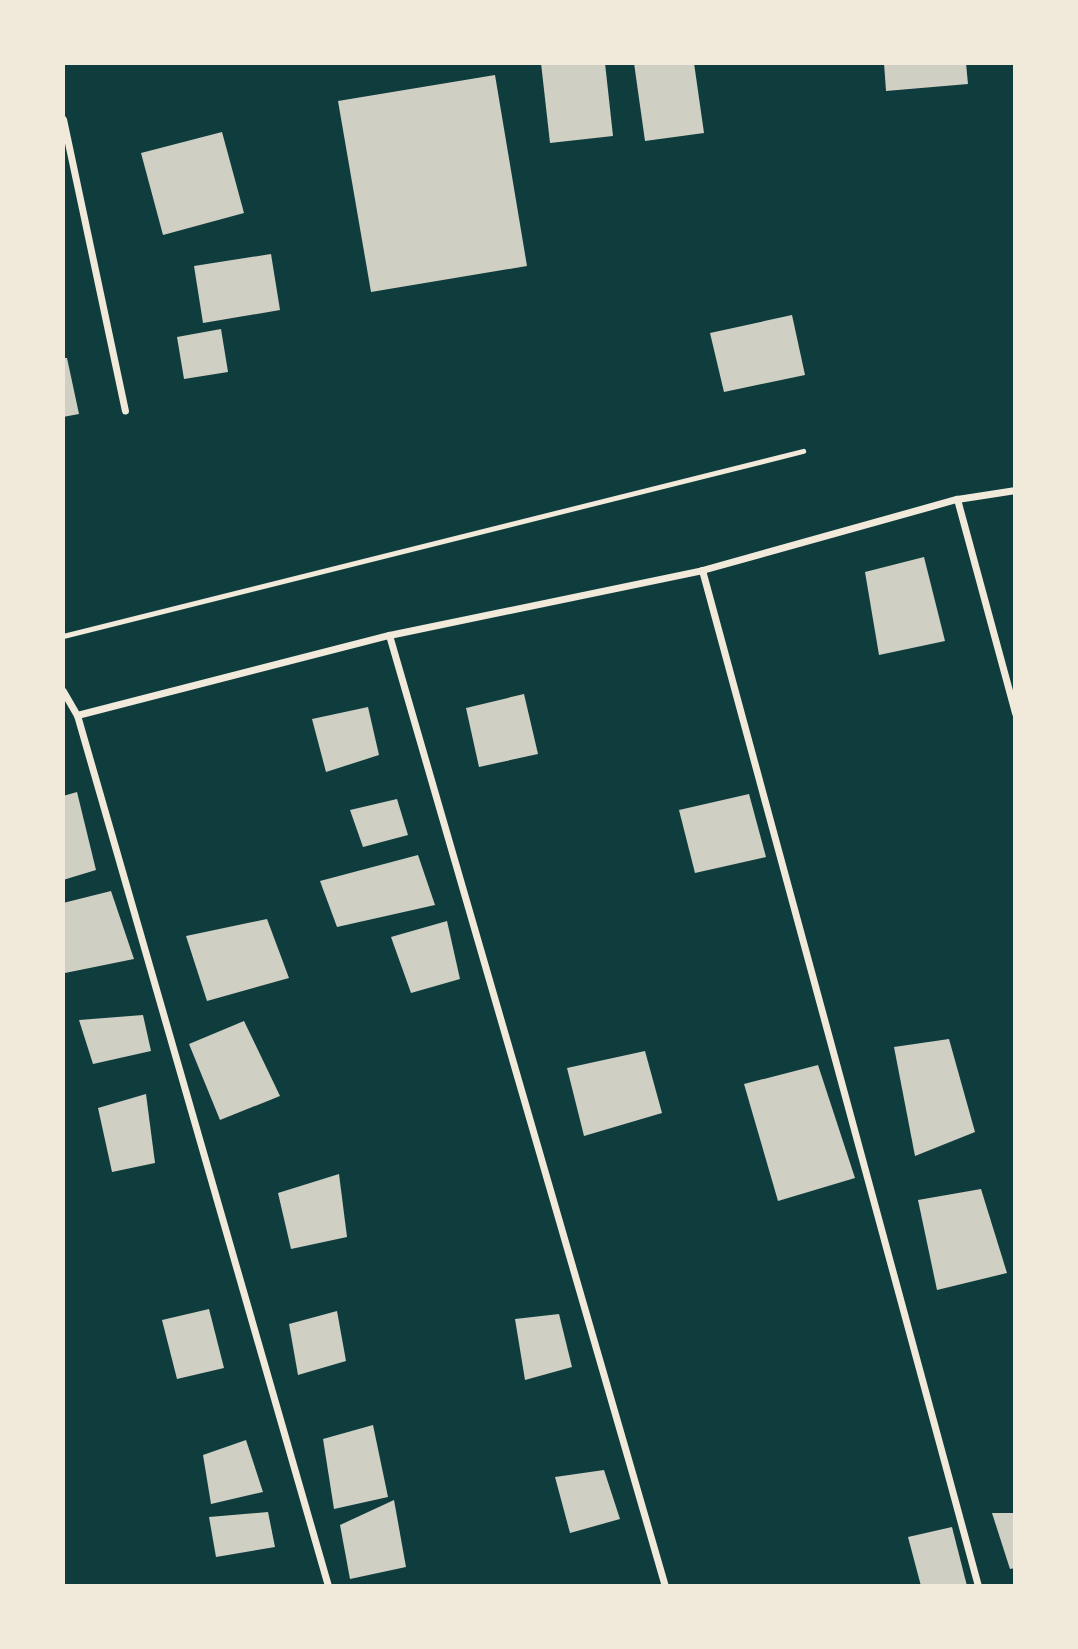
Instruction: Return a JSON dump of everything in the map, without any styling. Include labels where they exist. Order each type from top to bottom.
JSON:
[{"type":"street","points":[[63,119],[125,411]]},
{"type":"street","points":[[77,715],[389,635],[702,570],[957,499],[1015,489]]},
{"type":"street","points":[[957,499],[1015,713]]},
{"type":"street","points":[[702,570],[978,1586]]},
{"type":"street","points":[[389,635],[665,1586]]},
{"type":"street","points":[[63,691],[77,715],[327,1586]]},
{"type":"lane","points":[[63,636],[803,451]]},
{"type":"building","points":[[541,63],[605,63],[613,136],[550,143]]},
{"type":"building","points":[[634,63],[694,63],[704,133],[645,141]]},
{"type":"building","points":[[884,63],[966,63],[968,84],[886,91]]},
{"type":"building","points":[[495,75],[527,266],[371,292],[338,101]]},
{"type":"building","points":[[222,132],[244,213],[163,235],[141,153]]},
{"type":"building","points":[[271,254],[280,310],[203,323],[194,266]]},
{"type":"building","points":[[792,315],[805,375],[724,392],[710,333]]},
{"type":"building","points":[[221,329],[228,372],[184,379],[177,337]]},
{"type":"building","points":[[63,358],[67,358],[79,414],[63,417]]},
{"type":"building","points":[[924,557],[945,641],[879,655],[865,572]]},
{"type":"building","points":[[524,694],[538,754],[479,767],[466,708]]},
{"type":"building","points":[[368,707],[379,755],[326,772],[312,719]]},
{"type":"building","points":[[77,792],[96,870],[63,880],[63,796]]},
{"type":"building","points":[[749,794],[766,857],[695,873],[679,810]]},
{"type":"building","points":[[397,799],[408,835],[363,847],[350,810]]},
{"type":"building","points":[[418,855],[435,905],[337,927],[320,881]]},
{"type":"building","points":[[111,891],[134,959],[65,973],[63,903]]},
{"type":"building","points":[[267,919],[289,978],[207,1001],[186,936]]},
{"type":"building","points":[[447,921],[460,979],[411,993],[391,937]]},
{"type":"building","points":[[143,1015],[151,1051],[93,1064],[79,1020]]},
{"type":"building","points":[[244,1021],[280,1096],[220,1120],[189,1044]]},
{"type":"building","points":[[949,1039],[975,1132],[915,1156],[894,1047]]},
{"type":"building","points":[[645,1051],[662,1113],[584,1136],[567,1068]]},
{"type":"building","points":[[818,1065],[855,1178],[778,1201],[744,1084]]},
{"type":"building","points":[[146,1094],[155,1163],[112,1172],[98,1108]]},
{"type":"building","points":[[339,1174],[347,1237],[291,1249],[278,1193]]},
{"type":"building","points":[[981,1189],[1007,1273],[937,1290],[918,1200]]},
{"type":"building","points":[[209,1309],[224,1368],[177,1379],[162,1320]]},
{"type":"building","points":[[337,1311],[346,1361],[298,1375],[289,1324]]},
{"type":"building","points":[[559,1314],[572,1367],[525,1380],[515,1319]]},
{"type":"building","points":[[373,1425],[388,1497],[334,1509],[323,1439]]},
{"type":"building","points":[[246,1440],[263,1492],[211,1504],[203,1455]]},
{"type":"building","points":[[604,1470],[620,1519],[570,1533],[555,1477]]},
{"type":"building","points":[[394,1500],[406,1567],[350,1579],[340,1525]]},
{"type":"building","points":[[268,1512],[275,1547],[216,1557],[209,1517]]},
{"type":"building","points":[[992,1513],[1015,1513],[1015,1568],[1010,1569]]},
{"type":"building","points":[[952,1527],[967,1586],[921,1586],[908,1537]]}]
